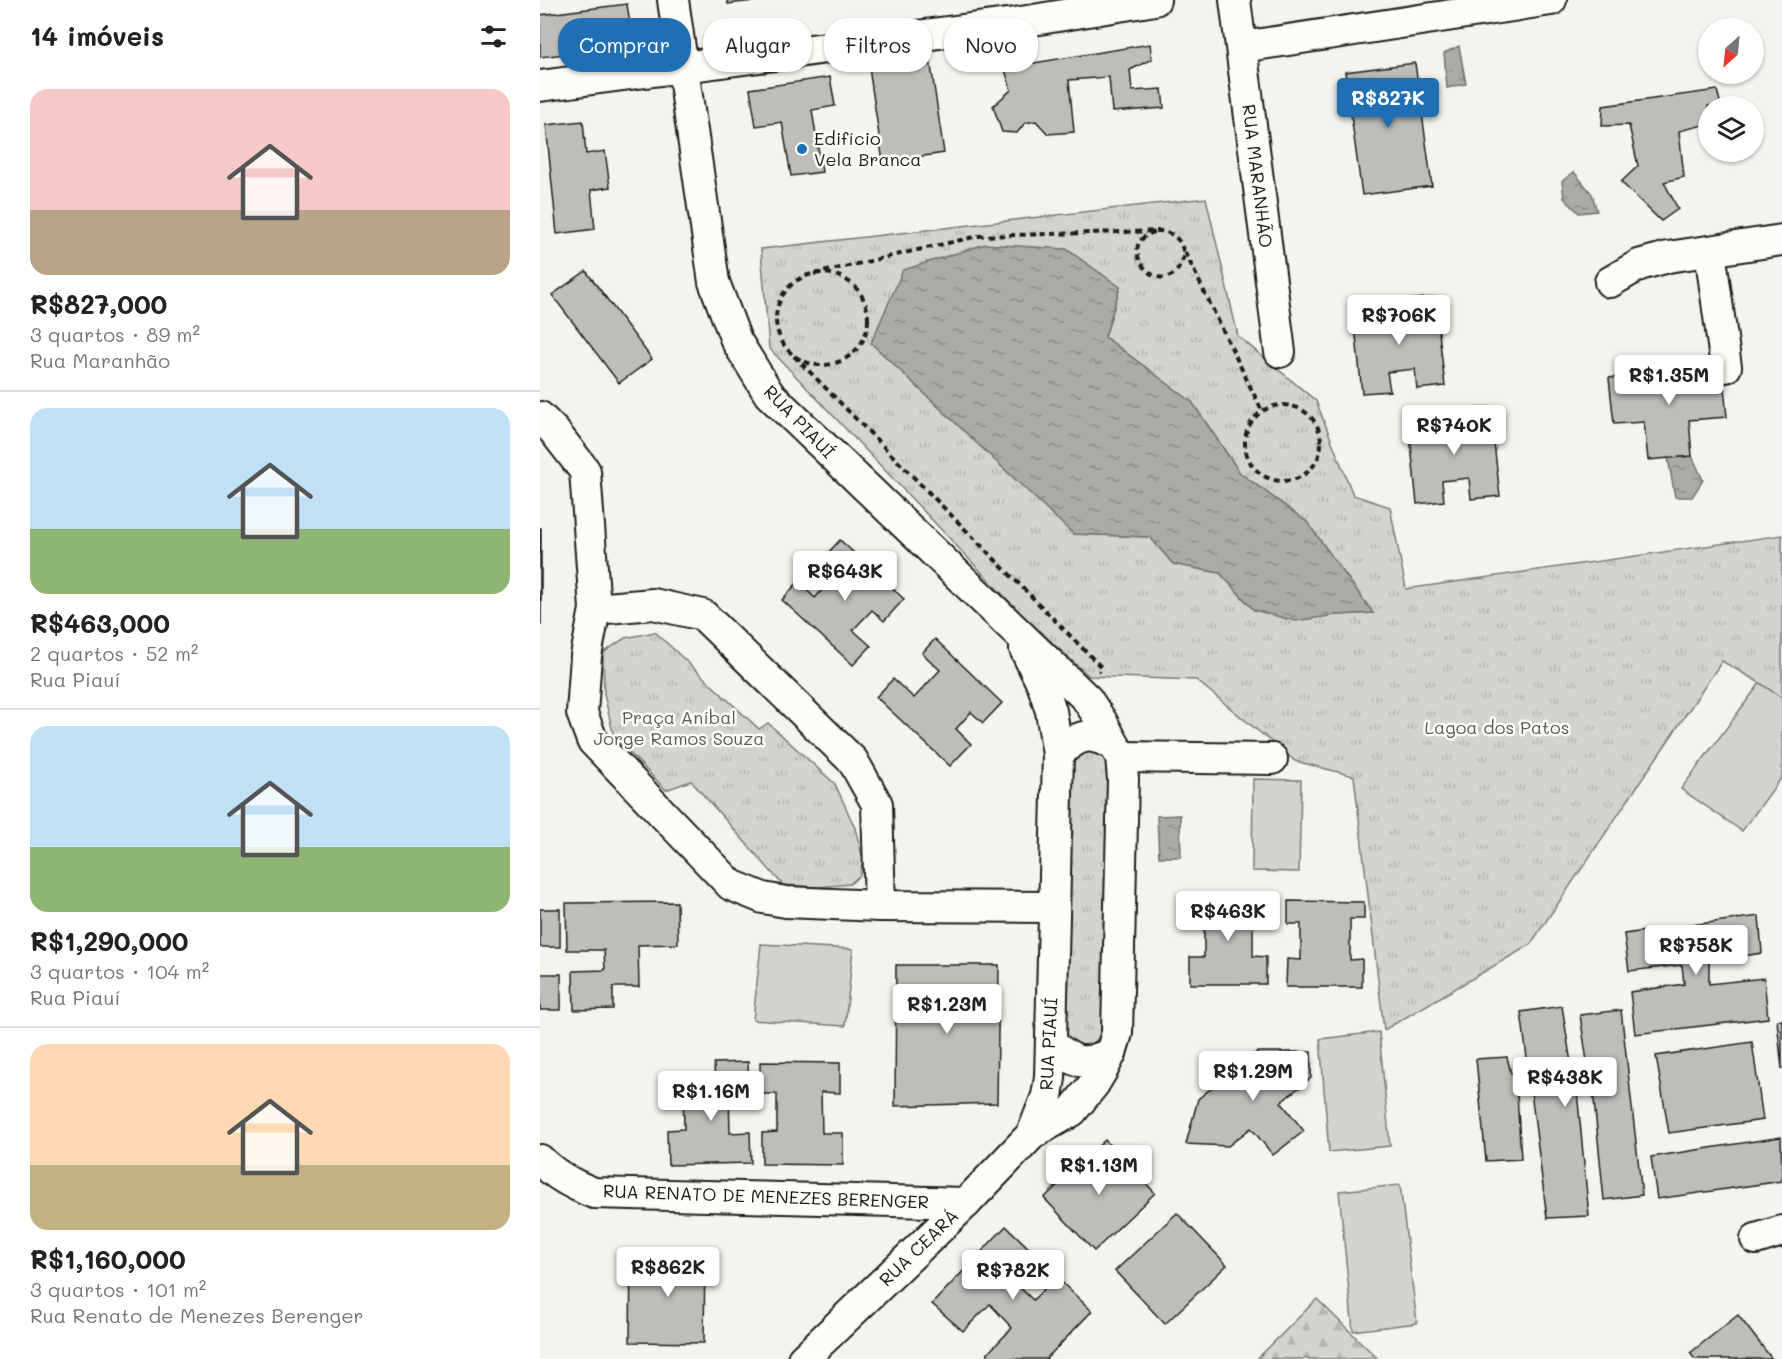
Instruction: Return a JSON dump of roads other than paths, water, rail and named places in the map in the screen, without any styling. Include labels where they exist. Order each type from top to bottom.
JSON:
[{"type":"street","name":"RUA PIAUÍ","points":[[673,0],[675,18]]},
{"type":"street","points":[[691,67],[1015,24],[1155,0]]},
{"type":"street","name":"RUA MARANHÃO","points":[[1235,0],[1280,352]]},
{"type":"street","points":[[1242,47],[1551,0]]},
{"type":"street","points":[[540,86],[650,72]]},
{"type":"street","name":"RUA PIAUÍ","points":[[683,72],[714,282],[736,340],[769,394],[1087,699],[1118,751],[1123,779],[1116,1033],[1111,1053],[1094,1084],[1072,1111],[1032,1134]]},
{"type":"street","points":[[1610,282],[1639,265],[1668,257],[1782,240]]},
{"type":"street","points":[[1710,251],[1726,367]]},
{"type":"street","points":[[540,417],[585,471],[595,609],[586,656],[582,713],[592,740],[731,885],[763,898],[786,902],[880,906],[1054,907]]},
{"type":"street","points":[[595,609],[653,604],[703,615],[853,760],[877,804],[880,906]]},
{"type":"street","name":"RUA PIAUÍ","points":[[1019,636],[1043,686],[1051,711],[1058,754],[1047,1096],[1032,1134]]},
{"type":"street","points":[[1058,754],[1074,740],[1095,736],[1118,751],[1272,759]]},
{"type":"street","points":[[1050,1044],[1080,1062],[1091,1062],[1111,1053]]},
{"type":"street","name":"RUA CEARÁ","points":[[803,1359],[966,1203],[1032,1134]]},
{"type":"street","name":"RUA RENATO DE MENEZES BERENGER","points":[[540,1160],[553,1173],[574,1186],[594,1192],[966,1203]]},
{"type":"water","points":[[1459,46],[1466,84],[1447,88],[1444,53]]},
{"type":"water","points":[[1574,172],[1592,194],[1597,211],[1579,213],[1564,198],[1562,181]]},
{"type":"water","points":[[985,244],[1066,249],[1120,287],[1105,337],[1192,402],[1240,473],[1307,522],[1373,613],[1295,621],[1254,610],[1220,573],[1173,564],[1150,537],[1073,534],[871,343],[903,270]]},
{"type":"water","points":[[1692,456],[1703,480],[1692,497],[1675,497],[1668,458]]},
{"type":"water","points":[[1180,815],[1181,857],[1159,857],[1157,816]]},
{"type":"place","name":"Edifício Vela Branca","points":[[802,149]]},
{"type":"park label","name":"Praça Aníbal Jorge Ramos Souza","points":[[679,728]]},
{"type":"park label","name":"Lagoa dos Patos","points":[[1497,728]]}]
